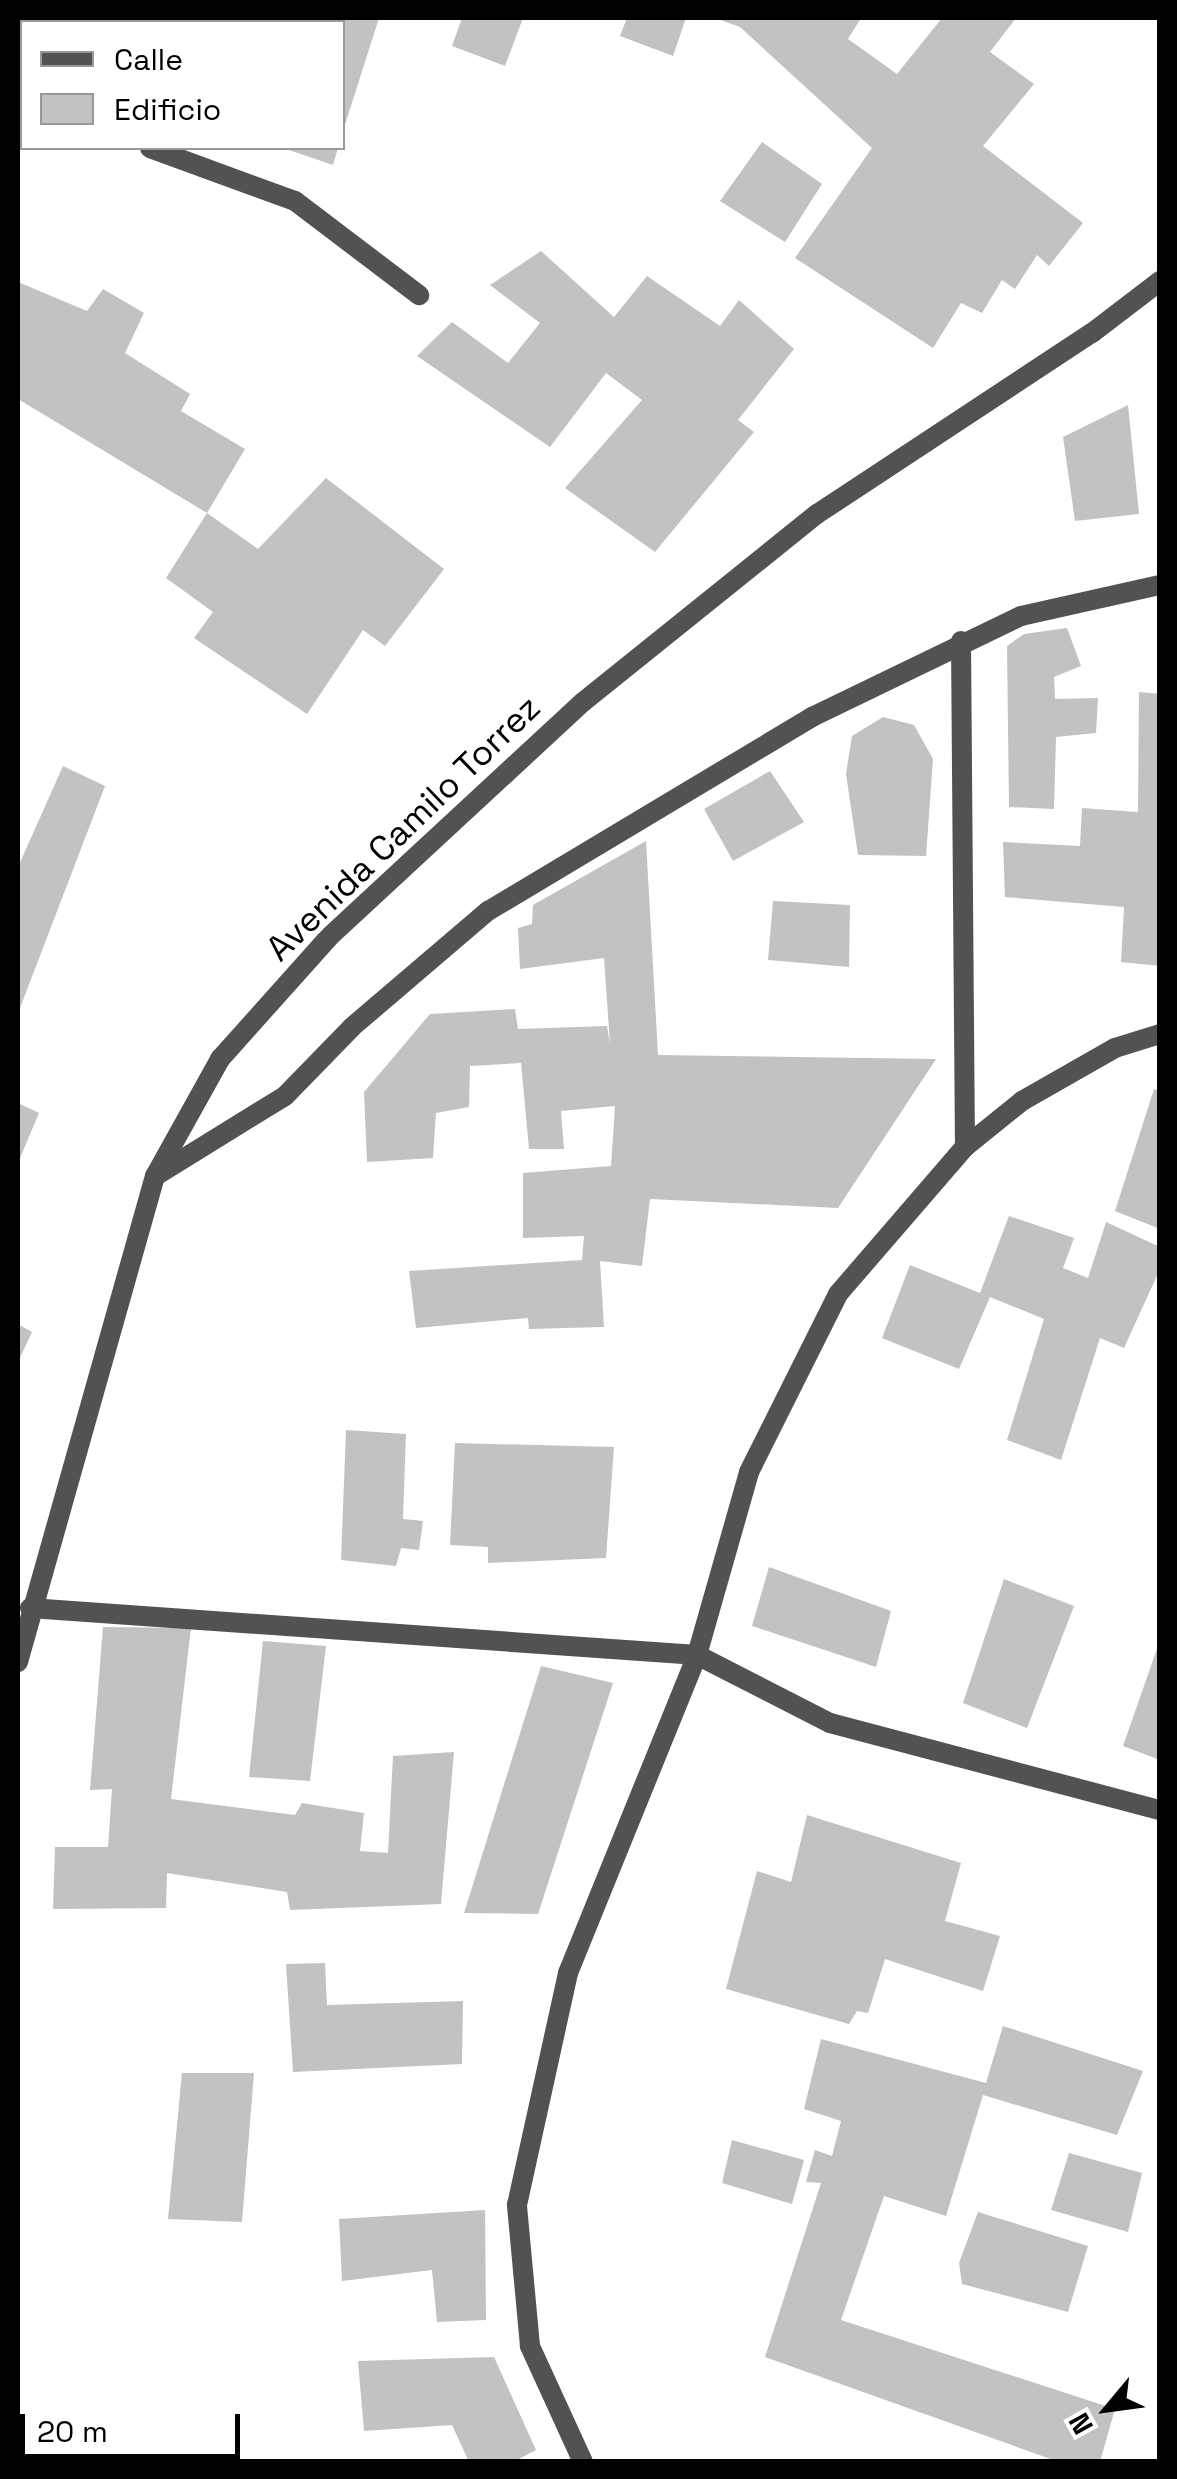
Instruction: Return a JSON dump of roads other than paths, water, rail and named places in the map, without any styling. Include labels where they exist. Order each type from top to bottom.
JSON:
[{"type":"street","points":[[155,150],[295,201],[418,295]]},
{"type":"street","name":"Avenida Camilo Torrez","points":[[18,1662],[30,1608],[155,1176],[220,1059],[328,938],[582,702],[817,514],[1092,333],[1160,281]]},
{"type":"street","points":[[155,1176],[286,1096],[352,1027],[488,911],[812,717],[961,641],[1021,616],[1160,586]]},
{"type":"street","points":[[961,641],[965,1147]]},
{"type":"street","points":[[583,2462],[530,2346],[518,2205],[568,1974],[697,1655],[750,1472],[838,1294],[965,1147],[1022,1101],[1115,1048],[1160,1034]]},
{"type":"street","points":[[30,1608],[697,1655],[830,1723],[1160,1810]]}]
